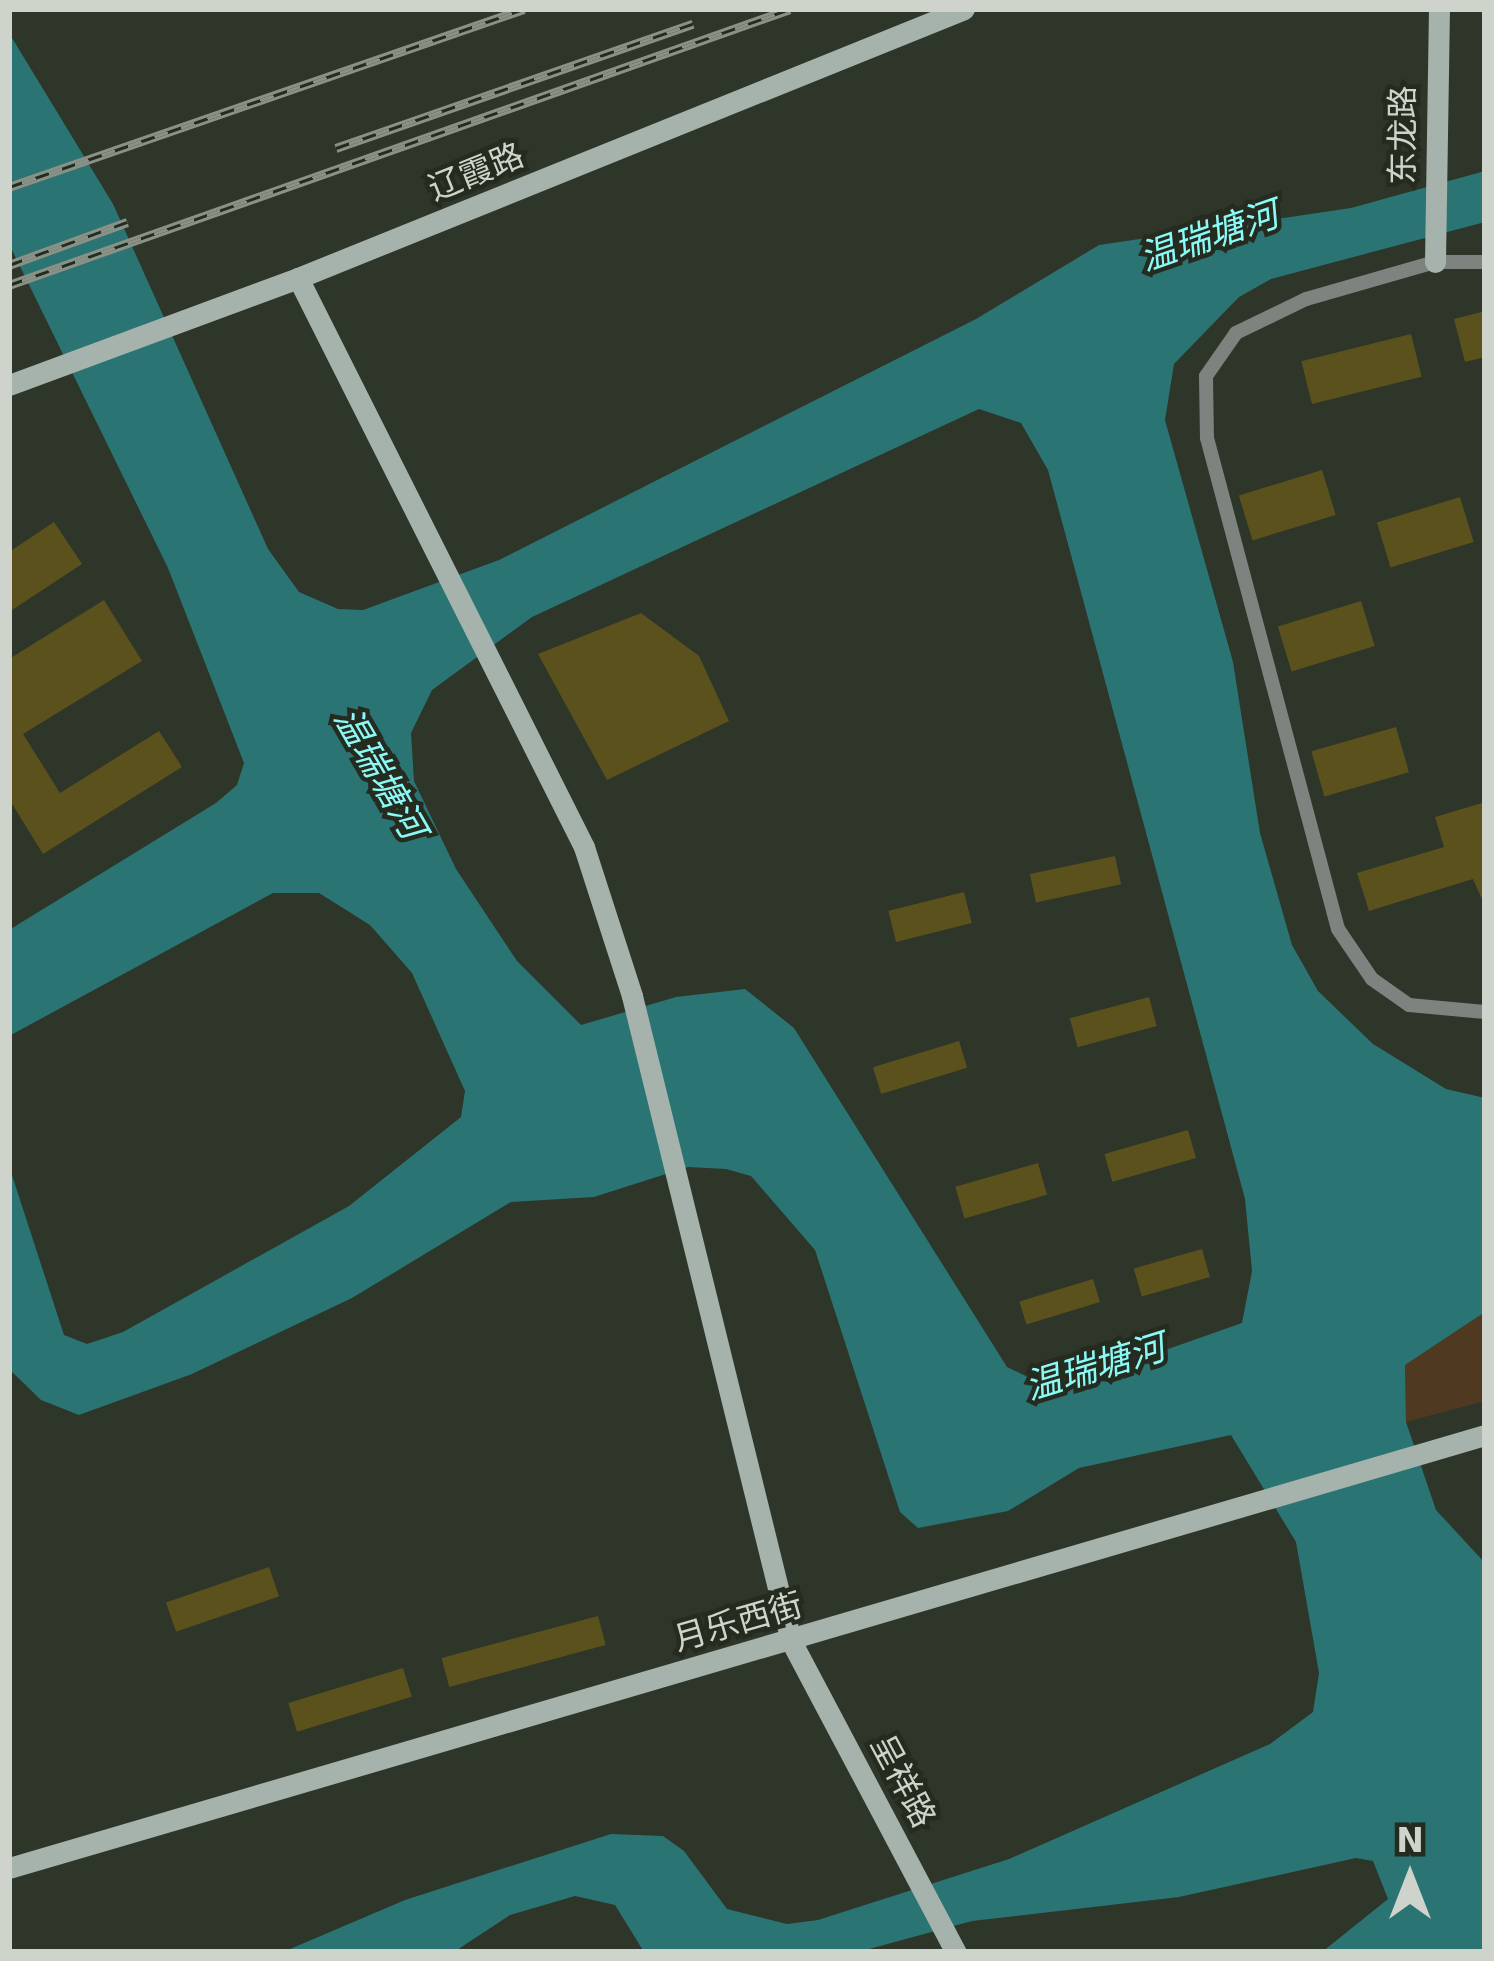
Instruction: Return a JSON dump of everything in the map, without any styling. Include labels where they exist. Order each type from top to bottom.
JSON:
[{"type":"street","name":"辽霞路","points":[[9,385],[298,278],[964,9]]},
{"type":"street","name":"东龙路","points":[[1436,256],[1439,9]]},
{"type":"street","points":[[1485,262],[1436,256],[1306,299],[1236,333],[1206,376],[1207,438],[1338,929],[1372,979],[1409,1005],[1485,1012]]},
{"type":"street","name":"呈祥路","points":[[298,278],[584,847],[632,996],[791,1641],[952,1944]]},
{"type":"street","name":"月乐西街","points":[[9,1868],[1485,1435]]},
{"type":"shaded area","points":[[1485,1312],[1485,1401],[1406,1422],[1405,1365]]},
{"type":"water","name":"温瑞塘河","points":[[9,33],[113,204],[268,549],[299,592],[338,609],[363,610],[499,560],[976,319],[1099,245],[1351,208],[1485,171],[1485,222],[1271,279],[1239,297],[1174,364],[1165,420],[1233,662],[1260,833],[1292,945],[1318,991],[1373,1044],[1446,1089],[1485,1098],[1485,1312],[1405,1365],[1406,1422],[1436,1510],[1485,1563],[1485,1952],[1322,1952],[1388,1899],[1373,1861],[1356,1858],[1179,1897],[972,1921],[858,1952],[644,1952],[615,1905],[575,1896],[510,1915],[454,1952],[283,1952],[405,1900],[611,1834],[663,1836],[684,1851],[727,1909],[787,1924],[818,1920],[1009,1859],[1270,1744],[1313,1712],[1319,1673],[1296,1542],[1231,1435],[1079,1468],[1008,1511],[918,1528],[900,1512],[815,1250],[751,1176],[726,1169],[688,1167],[594,1197],[511,1202],[352,1298],[192,1374],[79,1415],[41,1400],[9,1369],[9,1166],[64,1335],[87,1344],[123,1332],[349,1206],[461,1117],[465,1091],[412,973],[370,925],[319,893],[273,893],[9,1036],[9,930],[216,803],[237,785],[244,763],[168,568],[9,244]],"holes":[[[979,409],[1021,423],[1048,470],[1245,1199],[1252,1271],[1242,1323],[1117,1367],[1042,1384],[1007,1367],[794,1028],[745,989],[676,997],[581,1025],[517,961],[456,869],[414,781],[411,733],[432,690],[532,617]]]},
{"type":"building","points":[[1485,311],[1485,357],[1465,362],[1454,319]]},
{"type":"building","points":[[1411,334],[1422,377],[1312,404],[1301,361]]},
{"type":"building","points":[[1322,470],[1336,515],[1253,540],[1239,495]]},
{"type":"building","points":[[1460,497],[1474,542],[1391,567],[1377,522]]},
{"type":"building","points":[[54,522],[82,564],[9,612],[9,552]]},
{"type":"building","points":[[104,600],[142,661],[23,734],[60,793],[159,731],[182,767],[43,854],[9,799],[9,659]]},
{"type":"building","points":[[1361,601],[1375,646],[1292,671],[1278,626]]},
{"type":"building","points":[[641,613],[699,656],[729,721],[607,780],[538,654]]},
{"type":"building","points":[[1396,727],[1409,772],[1324,796],[1311,751]]},
{"type":"building","points":[[1482,803],[1485,906],[1473,879],[1369,911],[1357,873],[1444,847],[1435,817]]},
{"type":"building","points":[[1115,856],[1121,884],[1036,902],[1030,874]]},
{"type":"building","points":[[964,892],[972,923],[896,942],[888,911]]},
{"type":"building","points":[[1149,997],[1157,1026],[1078,1047],[1070,1018]]},
{"type":"building","points":[[959,1041],[967,1068],[881,1094],[873,1067]]},
{"type":"building","points":[[1188,1130],[1196,1158],[1112,1182],[1104,1154]]},
{"type":"building","points":[[1038,1163],[1047,1195],[964,1218],[955,1187]]},
{"type":"building","points":[[1202,1249],[1210,1277],[1142,1296],[1134,1269]]},
{"type":"building","points":[[1093,1279],[1100,1302],[1026,1324],[1019,1302]]},
{"type":"building","points":[[269,1567],[279,1596],[176,1632],[166,1602]]},
{"type":"building","points":[[598,1616],[606,1645],[449,1687],[442,1658]]},
{"type":"building","points":[[403,1668],[412,1697],[297,1732],[288,1703]]},
{"type":"railway","points":[[9,187],[524,9]]},
{"type":"railway","points":[[9,285],[790,9]]},
{"type":"railway","points":[[336,148],[693,24]]},
{"type":"railway","points":[[9,265],[127,222]]}]
